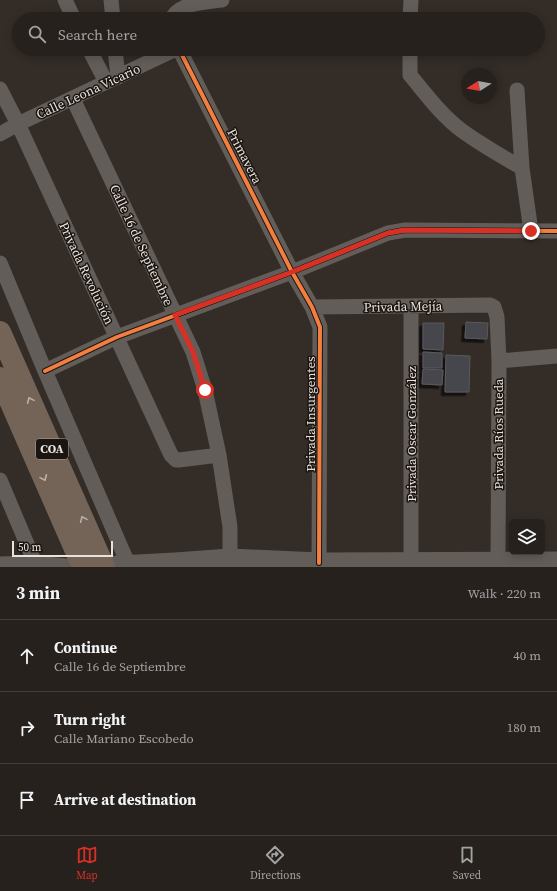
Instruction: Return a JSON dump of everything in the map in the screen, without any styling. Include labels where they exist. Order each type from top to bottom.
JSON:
[{"type":"highway","name":"COA","points":[[0,332],[92,564]]},
{"type":"highway","name":"COA","points":[[0,378],[92,564]]},
{"type":"street","points":[[65,0],[71,12]]},
{"type":"street","points":[[112,0],[113,12]]},
{"type":"street","points":[[177,12],[187,6],[222,0]]},
{"type":"street","points":[[410,12],[411,0]]},
{"type":"street","points":[[94,56],[112,80]]},
{"type":"street","points":[[112,80],[114,56]]},
{"type":"street","name":"Calle Leona Vicario","points":[[0,134],[18,124],[163,56]]},
{"type":"street","name":"Primavera","points":[[182,56],[292,272]]},
{"type":"street","points":[[410,56],[410,75],[436,105],[460,129],[491,150],[522,168]]},
{"type":"street","name":"Privada Revolución","points":[[0,89],[18,124],[173,458],[179,460],[219,456]]},
{"type":"street","points":[[517,90],[522,168],[531,231]]},
{"type":"street","name":"Calle 16 de Septiembre","points":[[73,99],[193,352],[205,390],[219,456],[230,527],[230,553]]},
{"type":"street","points":[[45,371],[117,337],[292,272],[388,233],[405,230],[557,231]]},
{"type":"street","points":[[0,263],[127,561]]},
{"type":"street","name":"Privada Insurgentes","points":[[292,272],[312,307],[320,327],[319,556]]},
{"type":"street","name":"Privada Mejía","points":[[312,307],[490,305],[494,307]]},
{"type":"street","name":"Privada Oscar González","points":[[411,306],[411,556]]},
{"type":"street","name":"Privada Ríos Rueda","points":[[494,307],[497,317],[499,361],[502,554]]},
{"type":"street","points":[[499,361],[557,356]]},
{"type":"street","points":[[0,480],[35,563]]},
{"type":"street","points":[[545,549],[557,549]]},
{"type":"street","points":[[0,564],[92,564],[230,553],[319,556],[502,554],[557,562]]},
{"type":"building","points":[[466,322],[488,323],[487,339],[465,338]]},
{"type":"building","points":[[423,323],[444,323],[443,350],[423,349]]},
{"type":"building","points":[[423,352],[442,353],[442,368],[423,368]]},
{"type":"building","points":[[446,355],[470,356],[469,392],[445,392]]},
{"type":"building","points":[[423,369],[443,370],[442,385],[422,384]]},
{"type":"cycle path","points":[[183,56],[292,272],[312,307],[320,327],[319,563]]},
{"type":"cycle path","points":[[45,371],[117,337],[292,272],[388,233],[405,230],[557,231]]},
{"type":"route","points":[[205,390],[193,352],[175,315],[292,272],[396,231],[531,231]]}]
